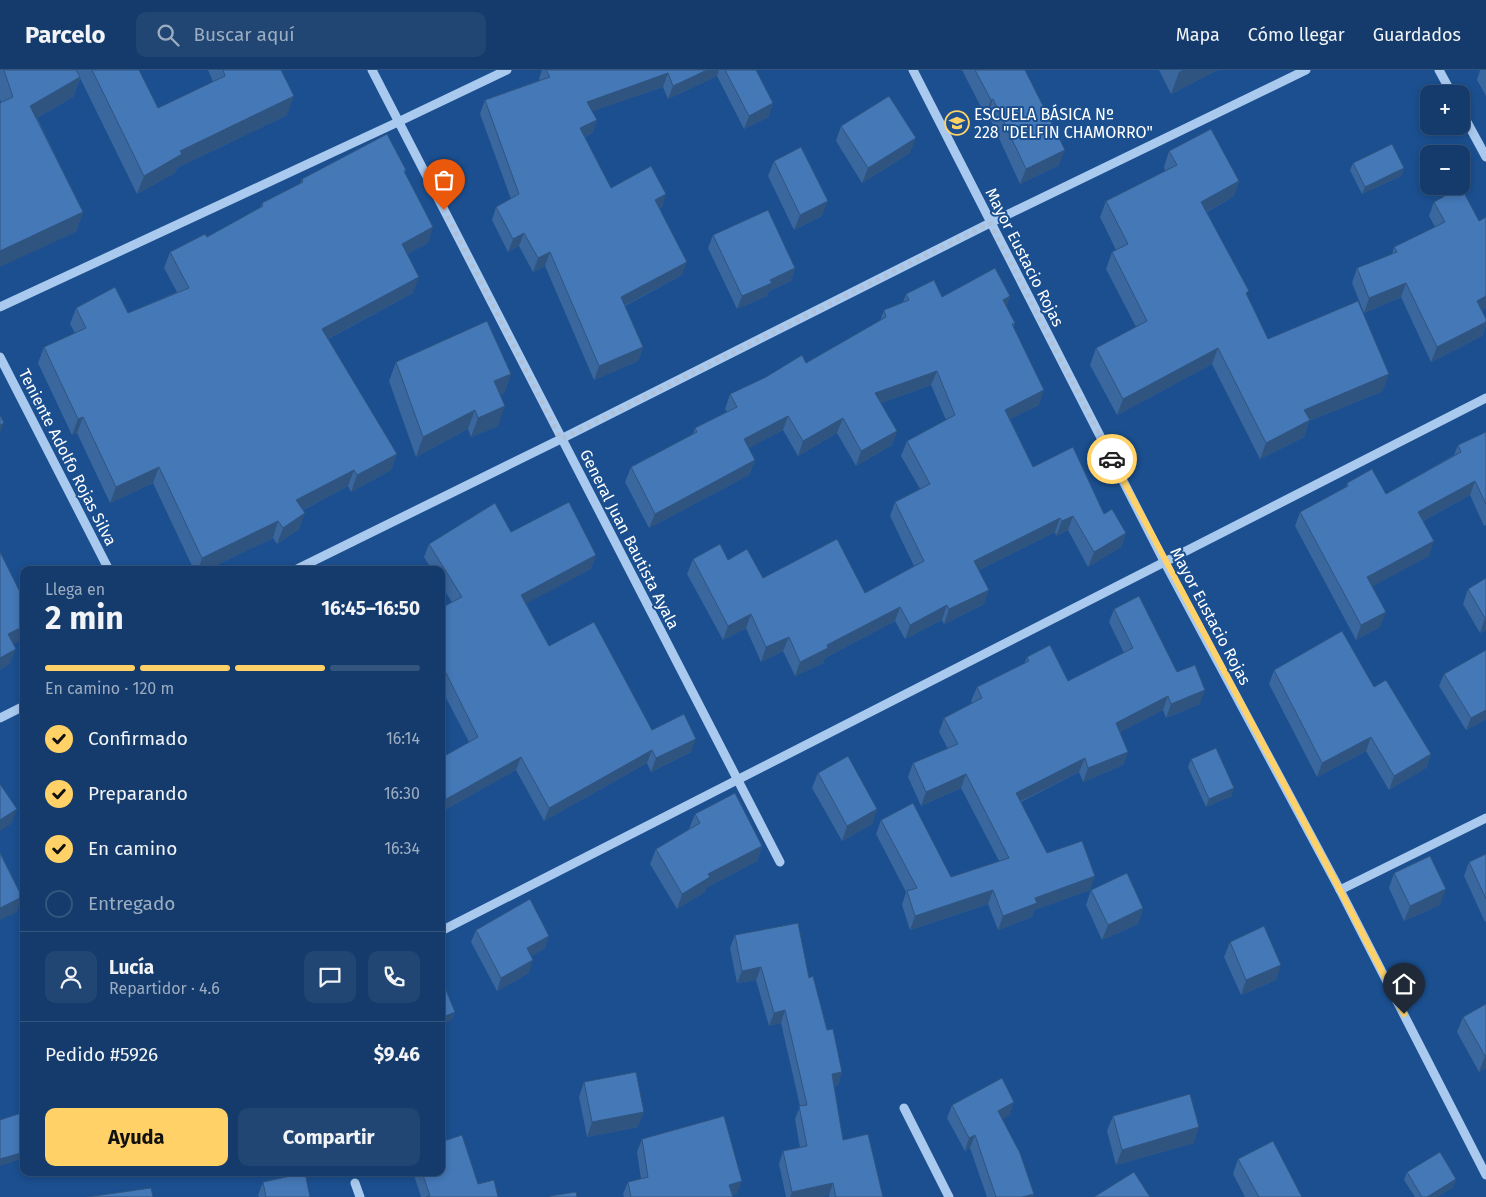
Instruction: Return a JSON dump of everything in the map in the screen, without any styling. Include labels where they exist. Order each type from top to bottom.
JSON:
[{"type":"street","name":"General Juan Bautista Ayala","points":[[372,70],[780,862]]},
{"type":"street","points":[[0,307],[506,70]]},
{"type":"street","name":"Mayor Eustacio Rojas","points":[[913,70],[990,223],[1166,562],[1340,890],[1486,1174]]},
{"type":"street","points":[[303,566],[561,439],[990,223],[1306,70]]},
{"type":"street","points":[[1439,70],[1447,85]]},
{"type":"street","points":[[1470,128],[1486,157]]},
{"type":"street","name":"Teniente Adolfo Rojas Silva","points":[[0,357],[107,566]]},
{"type":"street","points":[[445,929],[1486,398]]},
{"type":"street","points":[[0,718],[20,708]]},
{"type":"street","points":[[1340,890],[1486,818]]},
{"type":"street","points":[[904,1108],[949,1197]]},
{"type":"street","points":[[355,1183],[360,1197]]},
{"type":"building","points":[[4,70],[76,70],[80,77],[30,106],[83,212],[0,251],[0,103],[13,97]]},
{"type":"building","points":[[92,70],[139,70],[158,108],[225,76],[223,70],[281,70],[294,96],[180,151],[182,154],[144,176]]},
{"type":"building","points":[[546,70],[707,70],[673,86],[668,73],[587,102],[597,120],[580,128],[611,188],[651,166],[666,194],[655,200],[687,262],[621,297],[643,347],[599,366],[550,252],[538,258],[524,233],[513,239],[496,207],[519,194],[485,100],[550,77]]},
{"type":"building","points":[[725,70],[756,70],[773,103],[749,116]]},
{"type":"building","points":[[975,70],[1025,70],[1065,150],[1026,169],[993,99],[991,100]]},
{"type":"building","points":[[889,96],[916,138],[868,168],[841,126]]},
{"type":"building","points":[[1211,129],[1239,181],[1201,202],[1249,291],[1246,293],[1268,339],[1358,301],[1389,374],[1304,410],[1310,420],[1266,443],[1218,348],[1123,399],[1096,348],[1147,321],[1112,252],[1128,244],[1106,201],[1177,165],[1169,151]]},
{"type":"building","points":[[387,134],[433,227],[402,244],[419,277],[322,329],[397,454],[357,475],[354,470],[296,500],[305,513],[283,528],[278,521],[202,558],[159,467],[116,487],[83,417],[78,419],[44,347],[86,328],[76,308],[115,287],[128,313],[189,288],[170,252],[205,234],[207,237],[263,206],[262,203],[303,182],[302,179]]},
{"type":"building","points":[[1392,144],[1404,168],[1365,187],[1353,163]]},
{"type":"building","points":[[801,147],[828,201],[800,215],[774,161]]},
{"type":"building","points":[[1447,195],[1465,195],[1479,221],[1486,217],[1486,296],[1477,301],[1486,322],[1437,347],[1406,283],[1369,298],[1357,268],[1397,252],[1394,247],[1445,222],[1434,202]]},
{"type":"building","points":[[768,210],[795,268],[770,280],[772,283],[742,296],[713,235]]},
{"type":"building","points":[[995,268],[1010,296],[1003,300],[1015,323],[1012,324],[1044,390],[1005,410],[1033,467],[1073,447],[1104,514],[1112,509],[1126,533],[1094,552],[1073,516],[1062,521],[1060,518],[974,561],[989,590],[949,609],[947,605],[910,625],[900,607],[827,645],[828,648],[800,662],[789,637],[766,647],[751,614],[728,626],[693,559],[720,544],[728,560],[747,549],[763,578],[837,539],[865,593],[924,561],[895,502],[930,484],[907,441],[955,415],[937,371],[875,393],[897,431],[861,451],[843,418],[803,441],[788,416],[744,439],[755,460],[655,514],[631,467],[697,432],[695,428],[737,407],[730,394],[766,377],[802,355],[806,363],[886,317],[884,310],[909,300],[906,294],[934,280],[942,297]]},
{"type":"building","points":[[487,321],[511,374],[494,381],[505,406],[478,418],[475,410],[423,437],[396,362]]},
{"type":"building","points":[[0,415],[4,423],[0,425]]},
{"type":"building","points":[[1486,432],[1486,504],[1475,481],[1418,512],[1434,541],[1367,577],[1386,612],[1361,625],[1300,512],[1348,486],[1347,483],[1372,469],[1386,494],[1461,452],[1458,445]]},
{"type":"building","points":[[569,502],[596,555],[521,595],[549,646],[594,622],[652,730],[684,714],[696,739],[656,758],[652,750],[549,808],[521,757],[445,800],[445,756],[478,737],[445,671],[445,606],[462,597],[445,570],[445,566],[443,566],[429,544],[495,503],[511,532]]},
{"type":"building","points":[[0,552],[20,592],[20,628],[8,634],[16,649],[0,658]]},
{"type":"building","points":[[1486,578],[1486,618],[1485,618],[1468,589]]},
{"type":"building","points":[[1139,596],[1177,672],[1195,665],[1205,690],[1171,704],[1168,696],[1116,723],[1128,752],[1088,768],[1085,758],[1016,793],[1047,853],[1082,841],[1095,876],[1035,898],[1037,903],[1003,916],[993,890],[915,916],[907,891],[917,888],[881,820],[913,803],[951,877],[1009,858],[966,774],[926,792],[913,763],[958,744],[944,718],[982,698],[977,687],[1029,661],[1027,657],[1050,645],[1068,681],[1133,648],[1114,609]]},
{"type":"building","points":[[1342,631],[1374,687],[1386,680],[1431,754],[1394,776],[1371,737],[1322,763],[1274,670]]},
{"type":"building","points":[[1486,650],[1486,710],[1471,718],[1444,674]]},
{"type":"building","points":[[1216,748],[1234,788],[1209,799],[1191,759]]},
{"type":"building","points":[[848,756],[877,809],[847,826],[818,773]]},
{"type":"building","points":[[0,784],[17,809],[0,820]]},
{"type":"building","points":[[735,793],[762,846],[708,874],[710,877],[682,894],[656,849],[700,823],[695,814]]},
{"type":"building","points":[[0,853],[20,893],[20,898],[0,908]]},
{"type":"building","points":[[1486,854],[1486,899],[1469,862]]},
{"type":"building","points":[[1430,856],[1446,889],[1410,906],[1394,873]]},
{"type":"building","points":[[1127,873],[1143,908],[1108,925],[1091,890]]},
{"type":"building","points":[[530,899],[549,936],[527,948],[533,960],[501,978],[476,930]]},
{"type":"building","points":[[798,923],[809,978],[813,976],[827,1030],[833,1029],[842,1072],[832,1074],[843,1140],[868,1134],[883,1197],[836,1197],[833,1183],[792,1192],[783,1151],[807,1146],[799,1106],[807,1105],[785,1010],[774,1013],[761,967],[742,971],[735,935]]},
{"type":"building","points":[[1264,926],[1281,965],[1246,980],[1230,942]]},
{"type":"building","points":[[445,988],[455,1012],[445,1016]]},
{"type":"building","points":[[1486,1004],[1486,1056],[1485,1056],[1463,1017]]},
{"type":"building","points":[[636,1072],[644,1112],[592,1122],[584,1082]]},
{"type":"building","points":[[1002,1078],[1014,1102],[998,1111],[1020,1153],[1034,1194],[1022,1197],[996,1197],[975,1135],[969,1138],[952,1105]]},
{"type":"building","points":[[1190,1094],[1199,1127],[1122,1150],[1113,1116]]},
{"type":"building","points":[[20,1113],[20,1153],[0,1159],[0,1120]]},
{"type":"building","points":[[724,1116],[742,1181],[729,1185],[733,1197],[631,1197],[628,1182],[648,1177],[642,1139]]},
{"type":"building","points":[[462,1135],[478,1184],[494,1180],[498,1197],[426,1197],[430,1196],[423,1176],[445,1176],[445,1141]]},
{"type":"building","points":[[1273,1141],[1302,1197],[1259,1197],[1238,1159]]},
{"type":"building","points":[[1440,1152],[1456,1179],[1427,1197],[1422,1197],[1407,1172]]},
{"type":"building","points":[[1134,1172],[1150,1197],[1094,1197]]},
{"type":"building","points":[[291,1176],[306,1176],[310,1197],[266,1197],[263,1182]]},
{"type":"building","points":[[151,1188],[153,1197],[87,1197]]},
{"type":"building","points":[[576,1192],[577,1197],[550,1197],[550,1196]]},
{"type":"way so far","points":[[444,210],[561,439],[990,223],[1112,459]]},
{"type":"place","name":"ESCUELA BÁSICA Nº 228 \"DELFIN CHAMORRO\"","points":[[957,123]]},
{"type":"route","points":[[1112,459],[1404,1014]]}]
